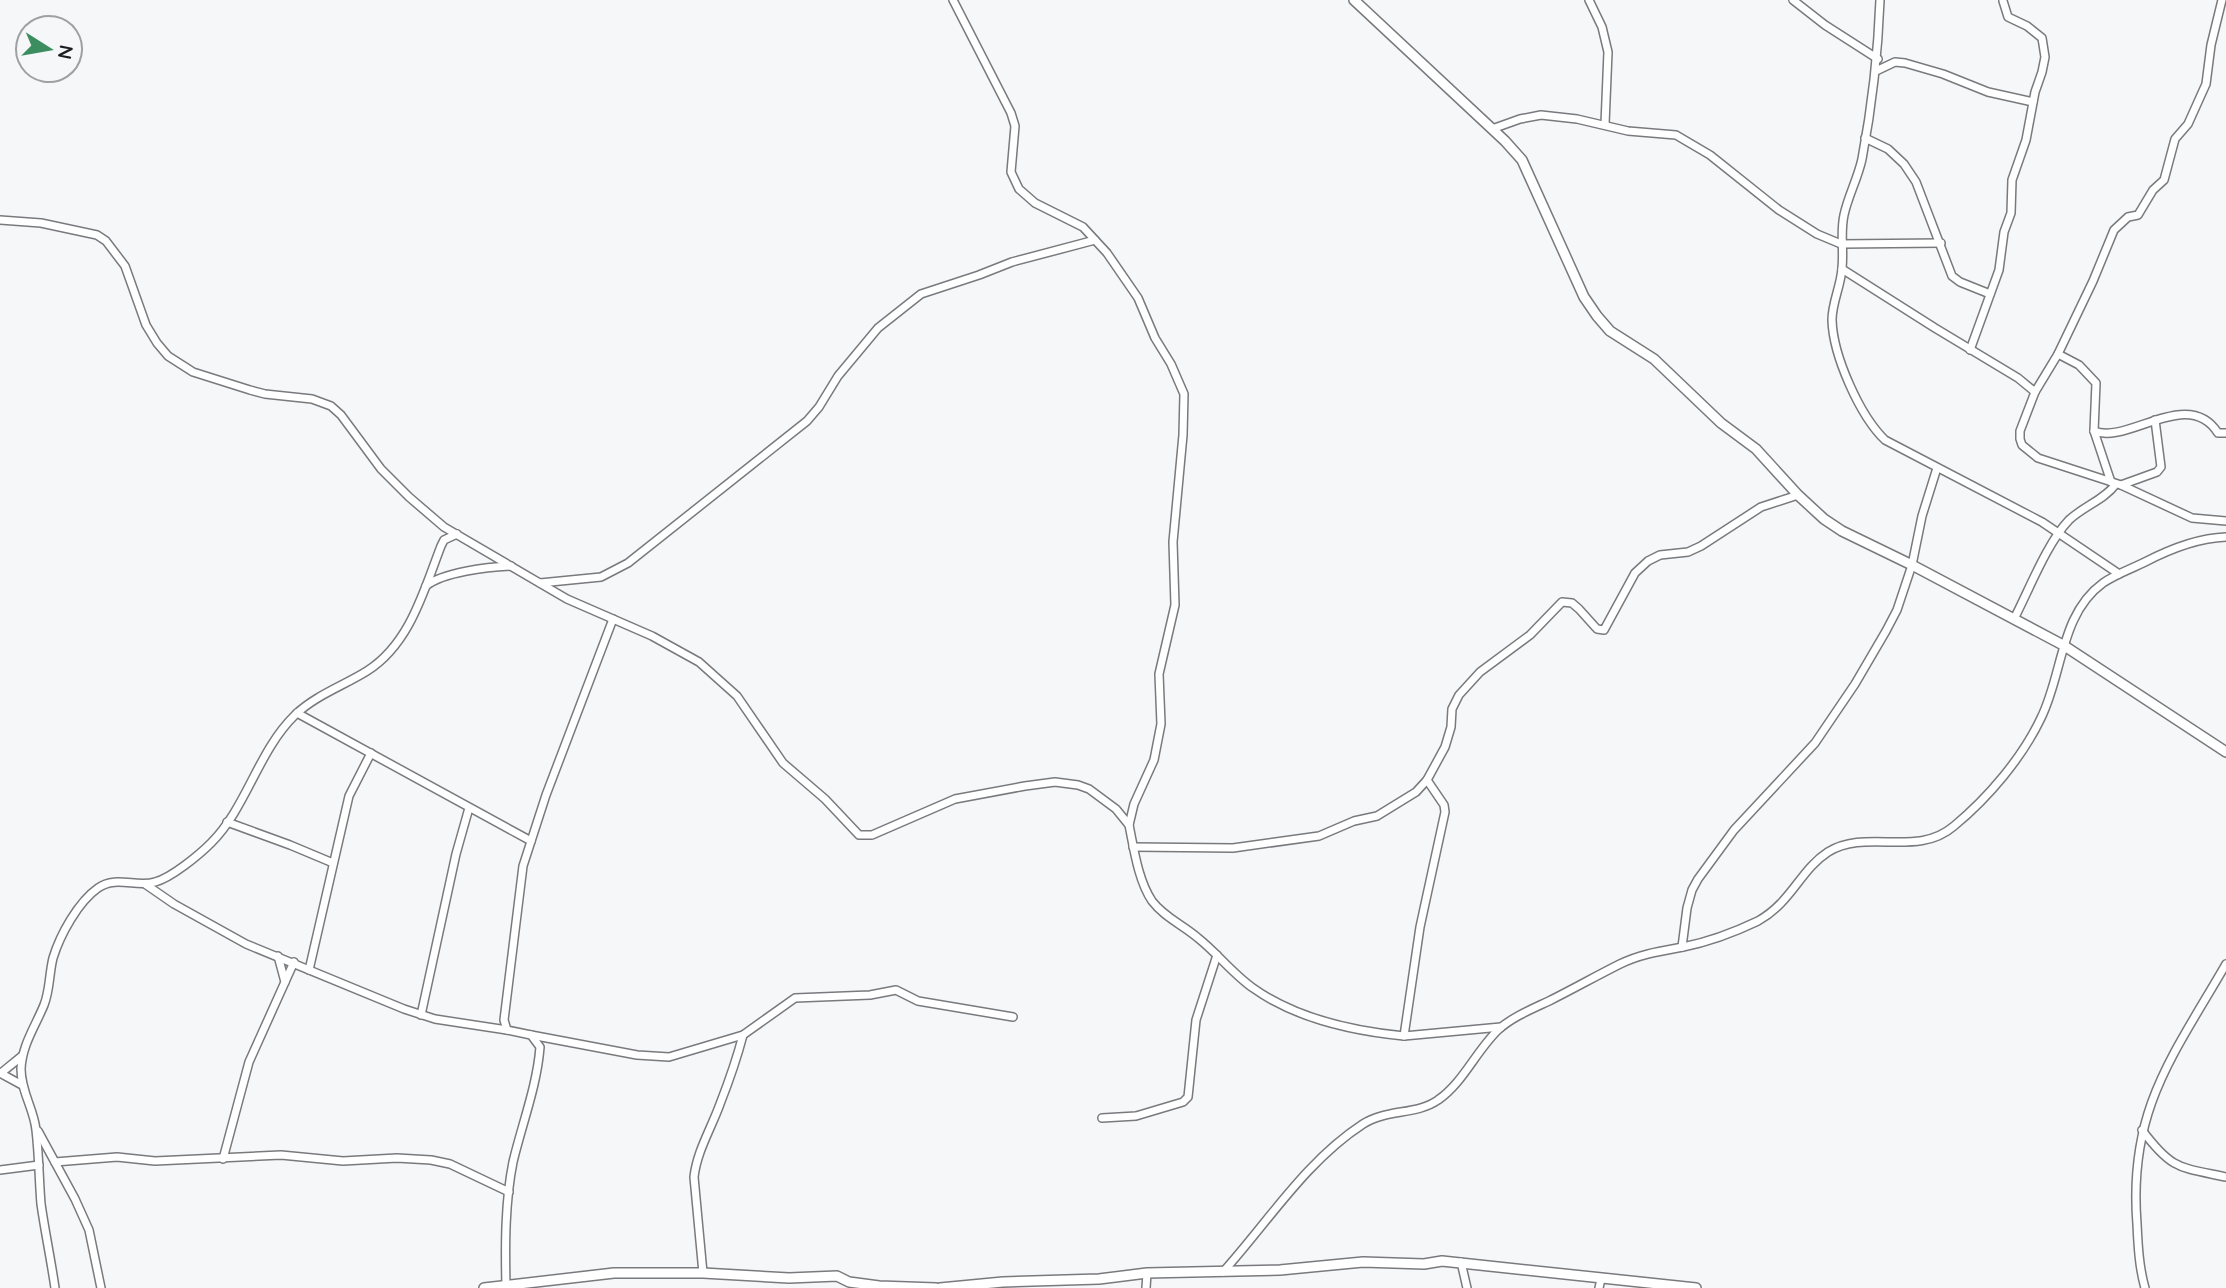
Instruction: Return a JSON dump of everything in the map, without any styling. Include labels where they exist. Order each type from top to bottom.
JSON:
[{"type":"street","points":[[953,0],[1011,113],[1015,126],[1011,172],[1019,190],[1035,203],[1083,227],[1095,240],[1138,298],[1184,394],[1184,435],[1173,542],[1175,598],[1159,674],[1161,724],[1154,760],[1134,804],[1129,825],[1133,848],[1150,899],[1252,987],[1296,1011],[1336,1023],[1404,1036],[1501,1027]]},
{"type":"street","points":[[1354,0],[1492,128],[1522,160],[1548,212],[1579,287],[1610,331],[1654,359],[1703,408],[1756,449],[1824,519],[1842,531],[2063,645],[2226,752]]},
{"type":"street","points":[[1589,0],[1602,27],[1608,52],[1605,124]]},
{"type":"street","points":[[1793,0],[1825,25],[1878,59]]},
{"type":"street","points":[[1880,0],[1878,59],[1865,138],[1856,179],[1844,214],[1842,269],[1834,301],[1834,338],[1861,410],[1885,440],[2059,532],[2119,574]]},
{"type":"street","points":[[2222,0],[2213,36],[2206,84],[2188,124],[2175,139],[2164,180],[2153,190],[2138,215],[2128,217],[2114,230],[2058,354],[2035,392],[2020,431],[2020,439],[2022,445],[2038,458],[2116,484],[2192,518],[2226,521]]},
{"type":"street","points":[[1970,350],[1999,270],[2004,232],[2011,213],[2011,180],[2026,140],[2042,72],[2045,45],[2034,31],[2008,17],[2003,1]]},
{"type":"street","points":[[1876,71],[1895,62],[1906,63],[1989,92],[2033,102]]},
{"type":"street","points":[[1492,128],[1541,115],[1605,124],[1628,131],[1676,135],[1727,167],[1779,210],[1817,234],[1841,244],[1941,243]]},
{"type":"street","points":[[1865,138],[1888,149],[1904,164],[1916,182],[1952,276],[1959,282],[1990,294]]},
{"type":"street","points":[[0,220],[41,223],[97,235],[106,241],[125,266],[146,325],[168,356],[193,372],[250,390],[312,399],[331,406],[341,415],[381,469],[444,527],[567,599],[684,652],[712,671],[748,710],[783,763],[825,799],[859,835],[872,835],[955,799],[1055,782],[1089,789],[1116,809],[1129,825]]},
{"type":"street","points":[[540,583],[601,577],[628,564],[807,421],[838,376],[878,328],[920,294],[1012,262],[1095,240]]},
{"type":"street","points":[[1842,269],[2018,378],[2035,392]]},
{"type":"street","points":[[2058,354],[2079,365],[2095,383],[2096,442],[2116,484]]},
{"type":"street","points":[[2094,431],[2109,434],[2155,419],[2176,416],[2201,418],[2209,421],[2218,433],[2226,433]]},
{"type":"street","points":[[2014,619],[2059,532],[2071,518],[2108,495],[2116,484],[2157,472],[2161,467],[2155,419]]},
{"type":"street","points":[[1682,947],[1688,908],[1698,878],[1734,830],[1815,743],[1886,631],[1897,610],[1912,565],[1922,516],[1937,468]]},
{"type":"street","points":[[1133,848],[1217,849],[1319,836],[1354,821],[1377,816],[1416,792],[1427,780],[1445,747],[1451,727],[1452,709],[1459,695],[1480,672],[1530,635],[1556,606],[1562,602],[1572,603],[1597,629],[1604,630],[1635,573],[1648,561],[1660,555],[1688,552],[1761,507],[1798,495]]},
{"type":"street","points":[[101,1288],[89,1230],[36,1128],[22,1085],[22,1056],[46,997],[54,956],[78,911],[97,888],[127,881],[154,883],[210,844],[227,822],[271,743],[297,713],[321,695],[369,670],[383,659],[411,620],[444,540],[444,527]]},
{"type":"street","points":[[444,540],[457,534]]},
{"type":"street","points":[[1223,1272],[1247,1247],[1265,1219],[1324,1156],[1367,1121],[1430,1105],[1440,1099],[1451,1090],[1483,1046],[1501,1027],[1623,962],[1738,930],[1775,910],[1817,861],[1837,848],[1855,843],[1916,842],[1940,836],[1953,828],[2007,769],[2040,720],[2054,688],[2063,645],[2081,607],[2103,583],[2191,542],[2226,537]]},
{"type":"street","points":[[426,587],[438,579],[493,567],[511,566]]},
{"type":"street","points":[[507,1030],[504,1020],[523,866],[546,795],[613,619]]},
{"type":"street","points":[[297,713],[531,841]]},
{"type":"street","points":[[309,970],[349,796],[371,752]]},
{"type":"street","points":[[1404,1036],[1420,927],[1445,812],[1444,805],[1427,780]]},
{"type":"street","points":[[1116,809],[1134,804]]},
{"type":"street","points":[[421,1015],[456,854],[470,808]]},
{"type":"street","points":[[227,822],[333,863]]},
{"type":"street","points":[[144,884],[246,944],[421,1015],[656,1057],[678,1054],[743,1035],[795,998],[870,995],[896,990],[918,1001],[1013,1017]]},
{"type":"street","points":[[1102,1118],[1136,1116],[1184,1102],[1188,1097],[1196,1020],[1217,955]]},
{"type":"street","points":[[278,956],[285,982]]},
{"type":"street","points":[[223,1158],[249,1062],[294,962]]},
{"type":"street","points":[[2145,1288],[2135,1204],[2136,1167],[2143,1130],[2154,1093],[2174,1050],[2226,964]]},
{"type":"street","points":[[506,1286],[505,1259],[513,1163],[540,1047],[531,1035]]},
{"type":"street","points":[[703,1273],[695,1166],[699,1150],[724,1093],[743,1035]]},
{"type":"street","points":[[22,1056],[1,1073],[22,1085]]},
{"type":"street","points":[[36,1128],[41,1206],[55,1288]]},
{"type":"street","points":[[2143,1130],[2159,1153],[2172,1163],[2226,1177]]},
{"type":"street","points":[[55,1162],[117,1157],[155,1161],[281,1155],[343,1161],[397,1158],[431,1160],[450,1164],[509,1192]]},
{"type":"street","points":[[0,1170],[38,1165]]},
{"type":"street","points":[[484,1288],[614,1273],[703,1273],[789,1283],[837,1276],[849,1282],[879,1286],[938,1288],[1098,1279],[1147,1273],[1280,1270],[1363,1262],[1424,1264],[1442,1261],[1600,1283],[1696,1288]]},
{"type":"street","points":[[1461,1262],[1467,1288]]},
{"type":"street","points":[[1146,1288],[1147,1273]]}]
